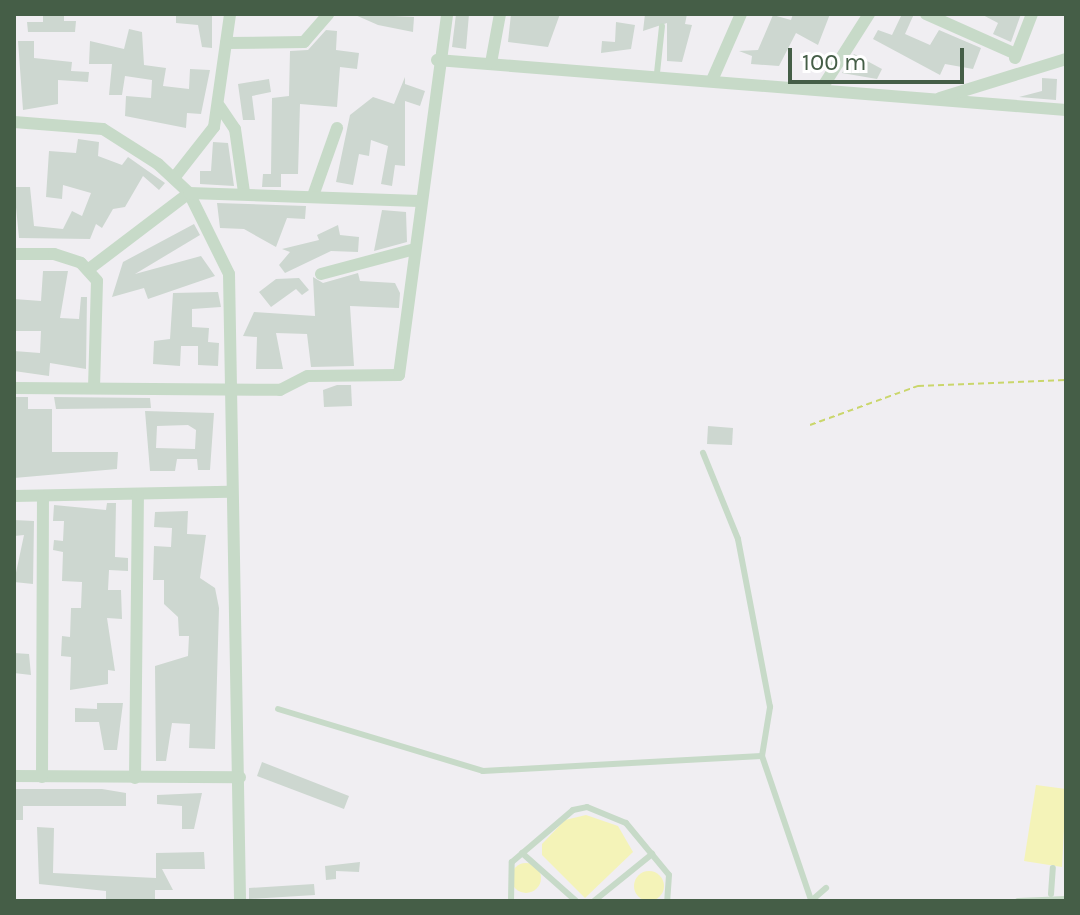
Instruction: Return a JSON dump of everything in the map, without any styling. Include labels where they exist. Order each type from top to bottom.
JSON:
[{"type":"street","points":[[174,178],[209,137],[220,107],[230,14]]},
{"type":"street","points":[[226,43],[304,42],[328,14]]},
{"type":"street","points":[[14,388],[280,390],[308,376],[399,375],[437,60],[447,14]]},
{"type":"street","points":[[491,63],[500,14]]},
{"type":"street","points":[[713,78],[741,14]]},
{"type":"street","points":[[822,88],[869,14]]},
{"type":"street","points":[[926,14],[1016,54]]},
{"type":"street","points":[[1010,72],[1032,14]]},
{"type":"street","points":[[937,99],[1010,72],[1066,59]]},
{"type":"street","points":[[437,60],[657,73],[1066,110]]},
{"type":"street","points":[[220,107],[235,129],[244,192]]},
{"type":"street","points":[[14,122],[103,129],[174,178],[189,193],[229,274],[229,492],[240,777],[240,901]]},
{"type":"street","points":[[314,193],[337,128]]},
{"type":"street","points":[[89,269],[189,193],[314,193],[419,201]]},
{"type":"street","points":[[321,274],[415,249]]},
{"type":"street","points":[[14,254],[54,254],[89,269],[99,292],[94,388]]},
{"type":"street","points":[[14,496],[229,492]]},
{"type":"street","points":[[42,777],[43,496]]},
{"type":"street","points":[[135,778],[138,496]]},
{"type":"street","points":[[14,776],[240,777]]},
{"type":"lane","points":[[657,73],[662,26]]},
{"type":"lane","points":[[703,453],[738,539],[770,707],[762,756],[811,901],[826,888]]},
{"type":"lane","points":[[278,709],[483,771],[762,756]]},
{"type":"lane","points":[[511,901],[507,880],[522,853],[573,810],[587,807],[626,823],[672,882],[667,901]]},
{"type":"lane","points":[[522,853],[576,901]]},
{"type":"lane","points":[[594,901],[652,854]]},
{"type":"lane","points":[[1051,894],[1053,868]]},
{"type":"lane","points":[[1018,901],[1051,894],[1066,899]]},
{"type":"path","points":[[810,425],[918,386],[1066,380]]},
{"type":"green space","points":[[1036,785],[1066,789],[1062,867],[1024,861]]},
{"type":"green space","points":[[586,815],[618,826],[633,852],[585,898],[542,855],[542,844],[565,820]]},
{"type":"green space","points":[[526,863],[537,867],[541,878],[537,889],[526,893],[515,889],[511,878],[515,867]]},
{"type":"green space","points":[[649,871],[655,872],[663,880],[663,892],[655,900],[649,901],[643,900],[635,892],[634,886],[635,880],[643,872]]},
{"type":"building","points":[[43,14],[64,14],[64,21],[76,21],[75,32],[28,32],[27,22],[43,22]]},
{"type":"building","points":[[176,14],[212,15],[212,48],[202,47],[198,25],[176,23]]},
{"type":"building","points":[[353,14],[414,17],[413,32],[378,25]]},
{"type":"building","points":[[456,14],[469,14],[466,49],[452,47]]},
{"type":"building","points":[[511,14],[560,14],[548,47],[508,42]]},
{"type":"building","points":[[645,14],[687,14],[685,24],[692,25],[682,62],[667,61],[667,23],[643,31]]},
{"type":"building","points":[[793,14],[830,14],[818,45],[796,33],[779,66],[751,64],[752,56],[739,51],[758,50],[773,15],[791,20]]},
{"type":"building","points":[[902,14],[914,14],[905,34],[930,45],[939,30],[981,48],[973,69],[945,64],[940,75],[873,39],[878,30],[892,35]]},
{"type":"building","points":[[981,14],[1021,14],[1011,42],[993,34],[998,23]]},
{"type":"building","points":[[616,22],[635,25],[631,49],[601,53],[602,41],[615,42]]},
{"type":"building","points":[[129,29],[142,32],[144,65],[166,68],[163,86],[189,89],[190,69],[210,70],[201,114],[187,113],[186,128],[125,116],[126,96],[151,98],[152,80],[125,76],[122,95],[109,95],[112,64],[89,64],[90,41],[124,49]]},
{"type":"building","points":[[326,30],[337,31],[336,50],[359,53],[357,69],[340,67],[337,107],[300,104],[298,174],[281,174],[281,187],[262,187],[263,174],[271,174],[272,98],[289,96],[290,51],[308,50]]},
{"type":"building","points":[[18,41],[34,41],[34,58],[72,62],[71,71],[89,72],[88,82],[58,80],[58,104],[23,110]]},
{"type":"building","points":[[854,54],[882,69],[877,79],[842,73]]},
{"type":"building","points":[[405,77],[405,84],[425,91],[420,106],[405,101],[405,166],[395,165],[392,186],[381,184],[388,146],[371,140],[369,156],[359,154],[353,185],[336,182],[350,115],[373,97],[394,104]]},
{"type":"building","points":[[1042,78],[1057,79],[1056,100],[1019,97],[1042,91]]},
{"type":"building","points":[[269,79],[271,92],[252,96],[255,120],[243,120],[238,84]]},
{"type":"building","points":[[78,139],[99,142],[98,156],[122,165],[128,157],[165,183],[159,190],[143,176],[125,207],[113,209],[102,228],[96,224],[90,239],[19,238],[14,187],[30,187],[34,226],[63,229],[72,211],[82,216],[91,193],[63,185],[62,199],[46,197],[49,151],[76,153]]},
{"type":"building","points":[[213,142],[228,143],[234,186],[200,184],[200,171],[211,171]]},
{"type":"building","points":[[217,203],[306,206],[305,219],[287,218],[276,247],[244,229],[220,228]]},
{"type":"building","points":[[382,210],[406,212],[407,242],[374,251]]},
{"type":"building","points":[[194,224],[200,235],[135,274],[201,256],[215,276],[148,299],[144,288],[112,297],[123,262]]},
{"type":"building","points":[[338,225],[340,235],[359,237],[358,252],[331,251],[285,273],[279,265],[290,252],[282,249],[319,240],[317,235]]},
{"type":"building","points":[[43,271],[68,271],[60,318],[79,319],[81,297],[87,297],[86,369],[50,363],[49,376],[14,371],[14,351],[40,353],[41,331],[14,331],[14,299],[41,301]]},
{"type":"building","points":[[358,273],[360,281],[395,283],[400,293],[399,308],[350,306],[354,366],[311,367],[307,334],[276,333],[283,369],[256,369],[257,337],[243,336],[254,312],[315,316],[313,277],[323,283]]},
{"type":"building","points":[[299,278],[309,290],[302,295],[296,289],[271,307],[259,292],[276,279]]},
{"type":"building","points":[[218,292],[221,307],[192,309],[192,327],[209,328],[208,342],[219,343],[218,366],[198,365],[198,346],[181,346],[180,366],[153,364],[154,341],[170,339],[173,293]]},
{"type":"building","points":[[337,385],[351,385],[352,406],[324,407],[323,390]]},
{"type":"building","points":[[14,397],[28,397],[28,409],[52,409],[52,452],[118,452],[117,469],[14,478]]},
{"type":"building","points":[[54,397],[150,398],[151,408],[56,409]]},
{"type":"building","points":[[145,411],[214,413],[210,470],[198,470],[197,459],[177,459],[175,471],[150,471]],"holes":[[[188,425],[196,430],[195,449],[156,448],[157,426]]]},
{"type":"building","points":[[708,426],[733,428],[732,445],[707,444]]},
{"type":"building","points":[[107,503],[116,503],[115,557],[128,558],[128,571],[109,570],[108,590],[121,590],[122,619],[107,618],[115,671],[108,670],[108,684],[70,690],[71,657],[61,656],[62,636],[70,637],[71,608],[81,608],[82,582],[62,581],[63,552],[53,550],[54,540],[63,541],[64,521],[53,521],[54,505],[106,510]]},
{"type":"building","points":[[188,511],[187,534],[206,535],[200,578],[215,588],[219,608],[215,749],[189,748],[190,724],[172,723],[166,761],[156,761],[155,666],[188,656],[189,636],[179,636],[178,617],[164,604],[164,580],[153,580],[154,546],[171,547],[172,528],[154,527],[155,512]]},
{"type":"building","points":[[14,520],[34,521],[33,584],[14,582],[24,535],[14,536]]},
{"type":"building","points":[[14,653],[29,654],[31,675],[14,673]]},
{"type":"building","points":[[97,703],[123,703],[117,750],[104,750],[99,722],[75,722],[75,708],[97,709]]},
{"type":"building","points":[[262,762],[349,796],[344,809],[257,776]]},
{"type":"building","points":[[14,789],[102,789],[126,793],[126,806],[23,806],[23,820],[14,820]]},
{"type":"building","points":[[202,793],[194,829],[182,829],[182,806],[157,804],[157,795]]},
{"type":"building","points":[[37,827],[54,828],[53,873],[156,878],[156,853],[204,852],[205,869],[162,869],[173,890],[155,890],[155,901],[106,901],[106,891],[39,884]]},
{"type":"building","points":[[360,862],[359,872],[336,871],[336,879],[326,880],[325,866]]},
{"type":"building","points":[[314,884],[315,895],[249,899],[249,888]]}]
